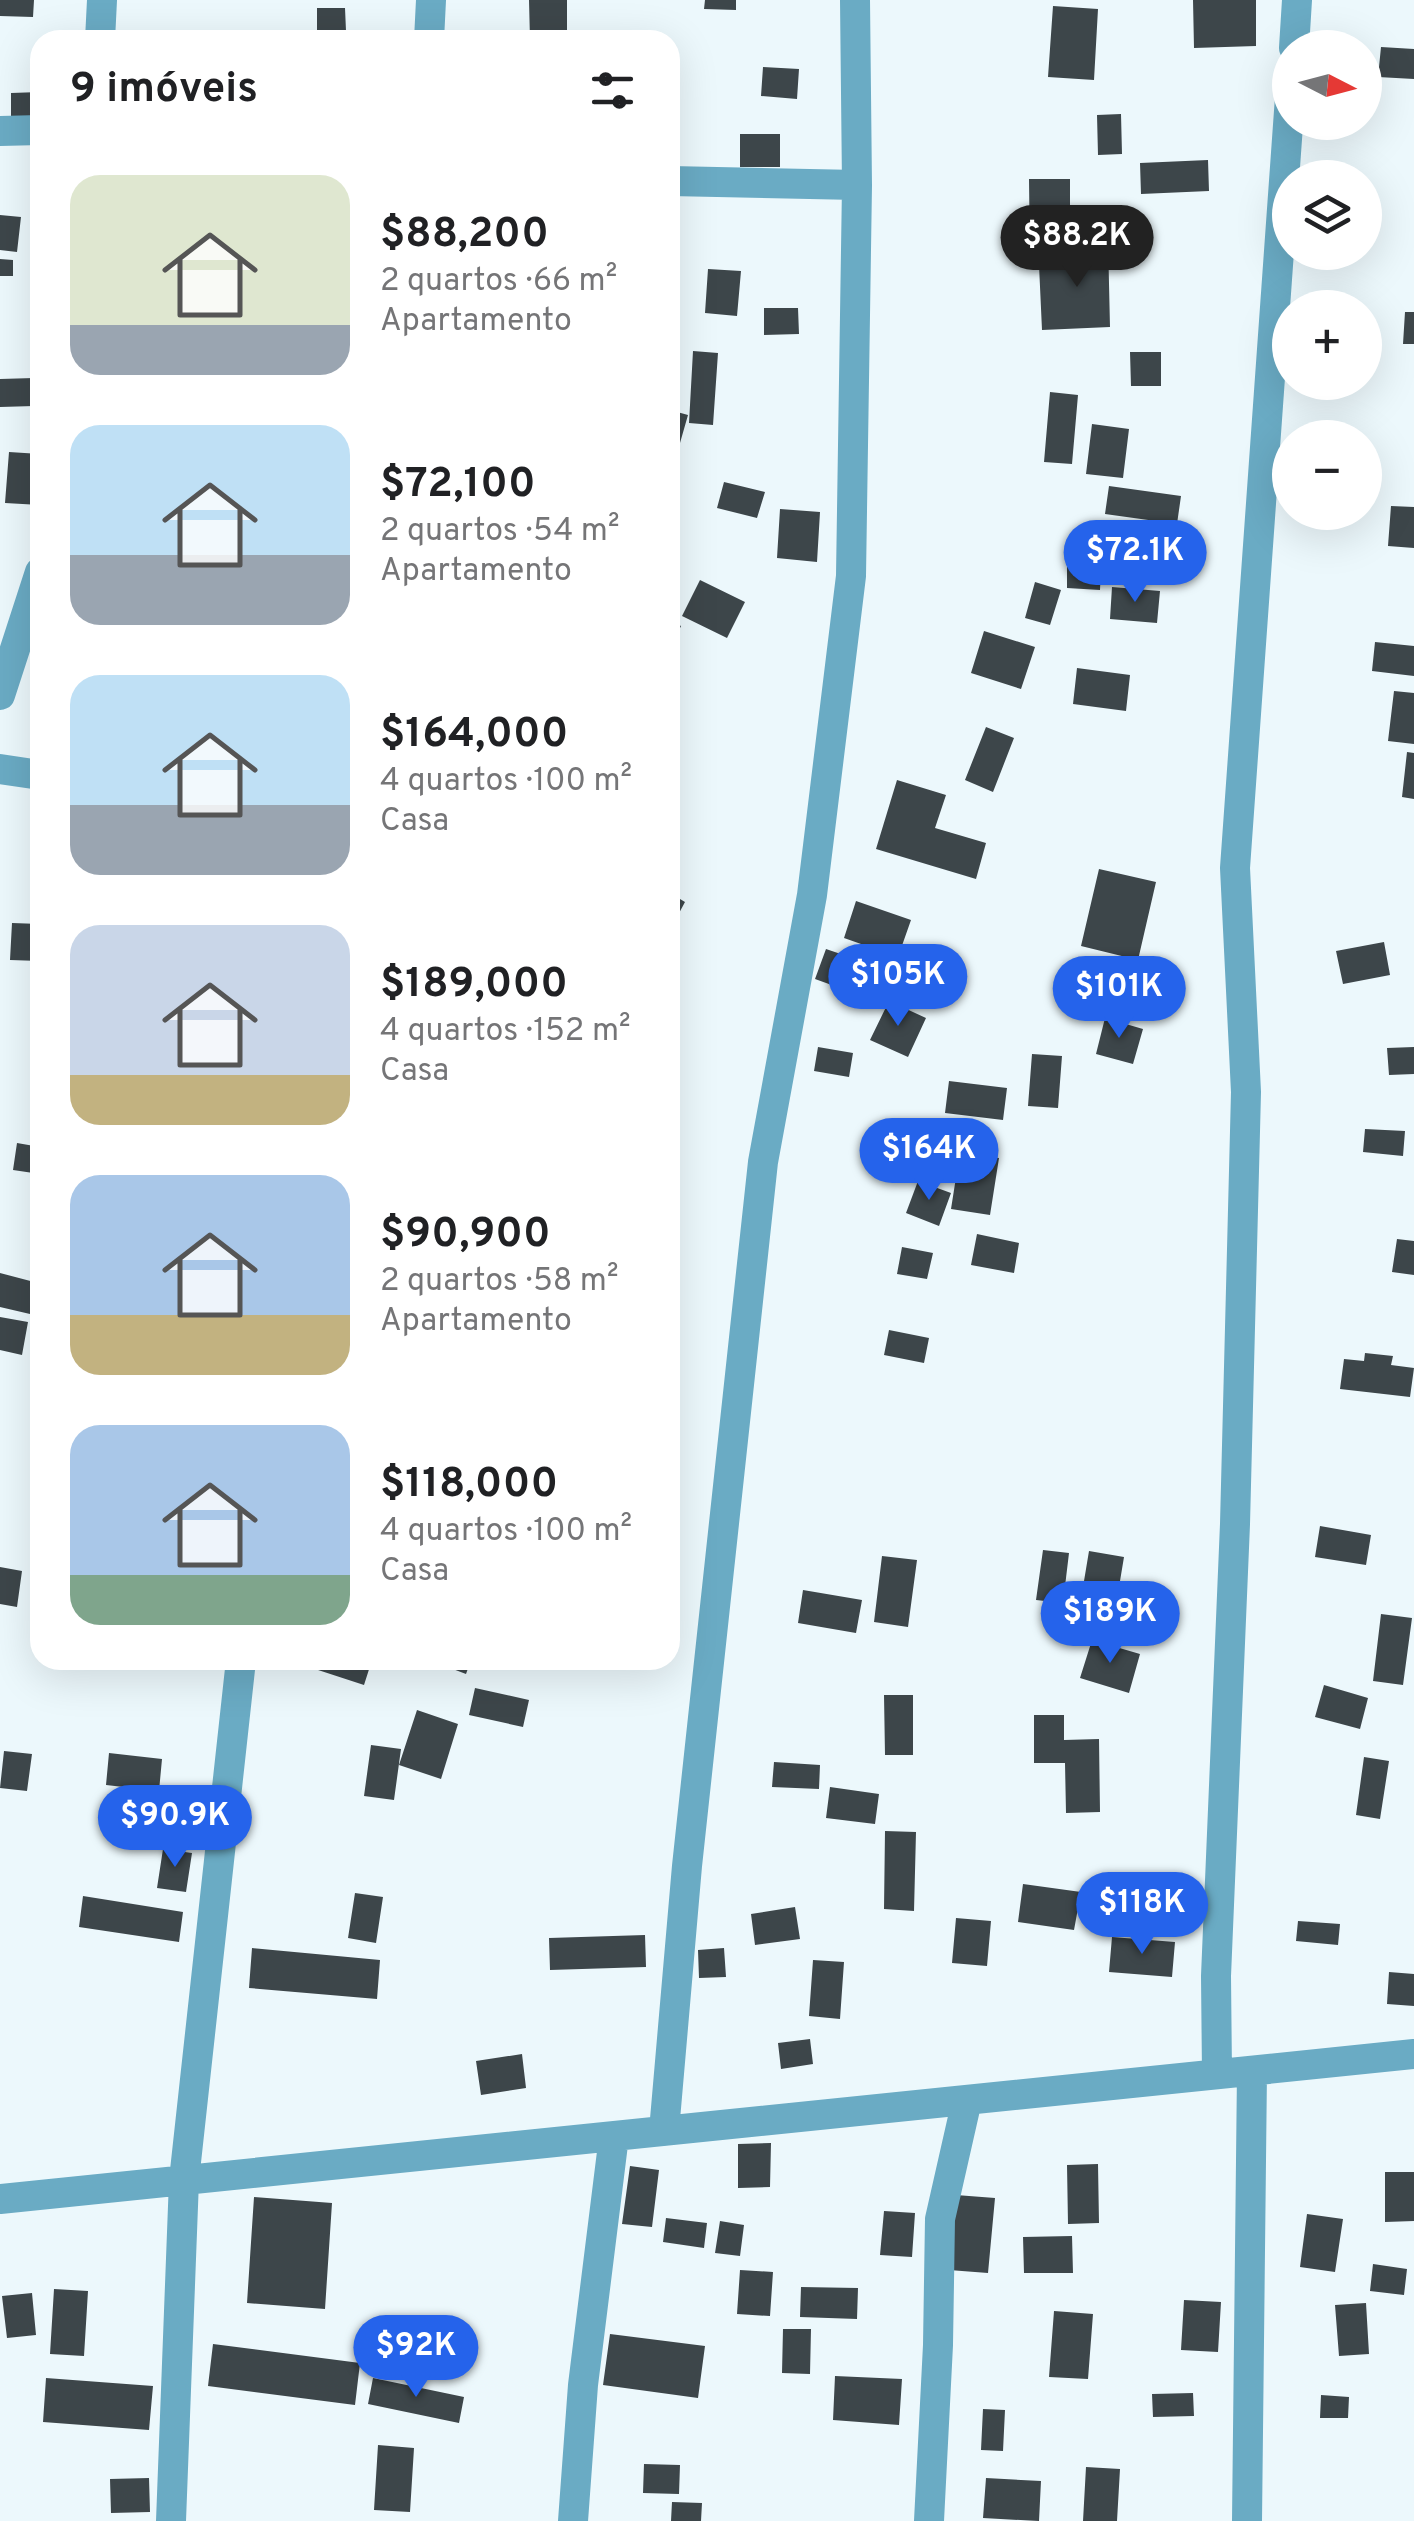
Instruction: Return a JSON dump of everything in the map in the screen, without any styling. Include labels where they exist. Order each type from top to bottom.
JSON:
[{"type":"street","points":[[100,30],[102,0]]},
{"type":"street","points":[[429,30],[432,0]]},
{"type":"street","points":[[664,2131],[687,1866],[763,1162],[812,894],[852,576],[855,0]]},
{"type":"street","points":[[1295,30],[1297,0]]},
{"type":"street","points":[[0,132],[30,130]]},
{"type":"street","points":[[1218,2074],[1216,1976],[1235,1524],[1246,1092],[1235,868],[1287,140]]},
{"type":"street","points":[[680,181],[856,185]]},
{"type":"street","points":[[0,695],[30,603]]},
{"type":"street","points":[[0,769],[30,773]]},
{"type":"street","points":[[172,2521],[184,2180],[241,1670]]},
{"type":"street","points":[[0,2199],[1414,2054]]},
{"type":"street","points":[[1247,2521],[1252,2071]]},
{"type":"street","points":[[929,2521],[940,2219],[967,2100]]},
{"type":"street","points":[[574,2521],[582,2386],[614,2136]]},
{"type":"building","points":[[0,0],[34,0],[33,17],[0,16]]},
{"type":"building","points":[[529,0],[567,0],[567,30],[530,30]]},
{"type":"building","points":[[705,0],[736,0],[736,10],[704,9]]},
{"type":"building","points":[[1193,0],[1256,0],[1256,46],[1194,48]]},
{"type":"building","points":[[1053,6],[1098,9],[1094,80],[1048,77]]},
{"type":"building","points":[[317,8],[345,8],[346,30],[317,30]]},
{"type":"building","points":[[1382,47],[1414,49],[1414,79],[1382,77]]},
{"type":"building","points":[[763,67],[799,69],[797,99],[761,96]]},
{"type":"building","points":[[30,92],[30,120],[11,121],[11,93]]},
{"type":"building","points":[[1121,114],[1122,154],[1098,155],[1097,115]]},
{"type":"building","points":[[740,134],[780,134],[780,167],[740,167]]},
{"type":"building","points":[[1208,160],[1209,191],[1141,194],[1140,163]]},
{"type":"building","points":[[1029,179],[1070,179],[1070,261],[1030,261]]},
{"type":"building","points":[[0,215],[21,217],[17,252],[0,250]]},
{"type":"building","points":[[1108,240],[1110,327],[1042,330],[1039,265],[1076,264],[1076,241]]},
{"type":"building","points":[[0,259],[13,260],[13,276],[0,276]]},
{"type":"building","points":[[708,269],[741,271],[737,316],[705,313]]},
{"type":"building","points":[[764,308],[798,308],[799,334],[764,335]]},
{"type":"building","points":[[1405,312],[1414,312],[1414,344],[1403,344]]},
{"type":"building","points":[[693,351],[718,353],[713,425],[689,423]]},
{"type":"building","points":[[1130,352],[1161,352],[1161,386],[1131,386]]},
{"type":"building","points":[[30,378],[30,406],[0,407],[0,379]]},
{"type":"building","points":[[1050,392],[1078,395],[1072,464],[1044,462]]},
{"type":"building","points":[[680,413],[688,415],[680,443]]},
{"type":"building","points":[[1092,424],[1129,429],[1123,478],[1086,474]]},
{"type":"building","points":[[9,452],[30,453],[30,504],[5,503]]},
{"type":"building","points":[[724,482],[765,492],[757,518],[717,508]]},
{"type":"building","points":[[1109,486],[1181,496],[1177,524],[1105,514]]},
{"type":"building","points":[[1391,506],[1414,507],[1414,548],[1388,546]]},
{"type":"building","points":[[780,509],[820,512],[817,562],[777,558]]},
{"type":"building","points":[[1067,567],[1101,568],[1100,590],[1067,588]]},
{"type":"building","points":[[700,580],[745,602],[727,638],[682,616]]},
{"type":"building","points":[[1035,582],[1061,590],[1050,625],[1025,618]]},
{"type":"building","points":[[1112,587],[1160,591],[1157,623],[1110,619]]},
{"type":"building","points":[[984,631],[1035,647],[1021,689],[971,673]]},
{"type":"building","points":[[1375,642],[1414,646],[1414,676],[1372,671]]},
{"type":"building","points":[[1077,668],[1130,675],[1126,711],[1073,704]]},
{"type":"building","points":[[1394,691],[1414,693],[1414,744],[1388,741]]},
{"type":"building","points":[[986,727],[1014,738],[993,792],[965,780]]},
{"type":"building","points":[[1407,752],[1414,753],[1414,799],[1402,797]]},
{"type":"building","points":[[897,780],[946,795],[935,828],[986,843],[976,879],[876,849]]},
{"type":"building","points":[[1099,869],[1156,882],[1138,960],[1081,946]]},
{"type":"building","points":[[856,901],[911,920],[898,957],[844,938]]},
{"type":"building","points":[[12,923],[30,924],[30,961],[10,960]]},
{"type":"building","points":[[1384,942],[1390,975],[1343,984],[1336,951]]},
{"type":"building","points":[[826,949],[876,966],[865,997],[815,979]]},
{"type":"building","points":[[889,1001],[926,1018],[908,1057],[870,1040]]},
{"type":"building","points":[[1105,1018],[1143,1029],[1133,1064],[1096,1054]]},
{"type":"building","points":[[818,1047],[853,1053],[849,1077],[814,1071]]},
{"type":"building","points":[[1414,1047],[1414,1074],[1389,1075],[1387,1048]]},
{"type":"building","points":[[1032,1054],[1062,1056],[1058,1108],[1028,1106]]},
{"type":"building","points":[[949,1081],[1007,1088],[1003,1120],[945,1113]]},
{"type":"building","points":[[1365,1129],[1405,1131],[1403,1156],[1363,1152]]},
{"type":"building","points":[[17,1143],[30,1145],[30,1173],[13,1170]]},
{"type":"building","points":[[960,1152],[999,1158],[990,1215],[951,1209]]},
{"type":"building","points":[[918,1181],[951,1193],[939,1226],[906,1213]]},
{"type":"building","points":[[977,1234],[1019,1243],[1014,1273],[971,1265]]},
{"type":"building","points":[[1397,1239],[1414,1241],[1414,1275],[1392,1272]]},
{"type":"building","points":[[902,1247],[933,1253],[927,1279],[897,1274]]},
{"type":"building","points":[[0,1273],[30,1281],[30,1314],[0,1307]]},
{"type":"building","points":[[0,1317],[28,1322],[22,1355],[0,1350]]},
{"type":"building","points":[[889,1330],[929,1338],[924,1363],[884,1355]]},
{"type":"building","points":[[1365,1353],[1393,1356],[1391,1365],[1414,1368],[1410,1397],[1340,1389],[1344,1359],[1364,1361]]},
{"type":"building","points":[[1320,1526],[1371,1535],[1366,1565],[1315,1557]]},
{"type":"building","points":[[1043,1550],[1069,1553],[1063,1603],[1036,1600]]},
{"type":"building","points":[[1089,1551],[1124,1557],[1113,1623],[1078,1617]]},
{"type":"building","points":[[882,1556],[917,1560],[908,1627],[874,1622]]},
{"type":"building","points":[[0,1567],[22,1571],[17,1607],[0,1604]]},
{"type":"building","points":[[803,1590],[862,1600],[856,1633],[798,1623]]},
{"type":"building","points":[[1381,1614],[1412,1618],[1403,1685],[1373,1681]]},
{"type":"building","points":[[1092,1640],[1140,1654],[1129,1693],[1080,1678]]},
{"type":"building","points":[[318,1670],[369,1670],[364,1685]]},
{"type":"building","points":[[1324,1685],[1368,1698],[1360,1729],[1315,1717]]},
{"type":"building","points":[[475,1688],[529,1700],[523,1727],[469,1715]]},
{"type":"building","points":[[884,1695],[913,1695],[913,1755],[885,1755]]},
{"type":"building","points":[[417,1710],[458,1724],[441,1779],[399,1765]]},
{"type":"building","points":[[1034,1715],[1064,1715],[1064,1740],[1099,1739],[1100,1812],[1066,1813],[1065,1763],[1034,1763]]},
{"type":"building","points":[[371,1745],[401,1749],[394,1800],[364,1796]]},
{"type":"building","points":[[4,1751],[32,1754],[27,1791],[0,1788]]},
{"type":"building","points":[[109,1753],[162,1759],[159,1791],[106,1785]]},
{"type":"building","points":[[1364,1757],[1389,1761],[1380,1819],[1356,1815]]},
{"type":"building","points":[[774,1762],[820,1765],[819,1789],[772,1787]]},
{"type":"building","points":[[830,1787],[879,1794],[875,1824],[826,1818]]},
{"type":"building","points":[[885,1831],[916,1832],[914,1911],[884,1909]]},
{"type":"building","points":[[163,1849],[192,1853],[186,1892],[157,1888]]},
{"type":"building","points":[[1023,1884],[1081,1892],[1074,1930],[1018,1922]]},
{"type":"building","points":[[355,1893],[383,1897],[376,1943],[348,1938]]},
{"type":"building","points":[[83,1896],[183,1912],[179,1942],[79,1927]]},
{"type":"building","points":[[795,1907],[800,1939],[755,1945],[751,1914]]},
{"type":"building","points":[[956,1918],[991,1921],[987,1966],[952,1963]]},
{"type":"building","points":[[1298,1921],[1340,1924],[1338,1945],[1296,1941]]},
{"type":"building","points":[[645,1935],[646,1967],[550,1970],[549,1938]]},
{"type":"building","points":[[1112,1937],[1175,1942],[1172,1977],[1109,1972]]},
{"type":"building","points":[[252,1948],[380,1960],[377,1999],[249,1988]]},
{"type":"building","points":[[724,1948],[726,1977],[699,1978],[698,1950]]},
{"type":"building","points":[[813,1960],[844,1962],[840,2019],[809,2016]]},
{"type":"building","points":[[1389,1972],[1414,1974],[1414,2006],[1387,2004]]},
{"type":"building","points":[[810,2039],[813,2064],[781,2069],[778,2043]]},
{"type":"building","points":[[522,2054],[526,2088],[481,2095],[476,2061]]},
{"type":"building","points":[[771,2143],[770,2187],[738,2188],[738,2144]]},
{"type":"building","points":[[1098,2164],[1099,2223],[1068,2224],[1067,2165]]},
{"type":"building","points":[[630,2166],[659,2170],[652,2227],[622,2224]]},
{"type":"building","points":[[1385,2172],[1414,2172],[1414,2221],[1385,2222]]},
{"type":"building","points":[[956,2195],[995,2198],[988,2273],[949,2270]]},
{"type":"building","points":[[254,2197],[332,2203],[325,2309],[247,2303]]},
{"type":"building","points":[[884,2211],[915,2213],[912,2257],[880,2255]]},
{"type":"building","points":[[1307,2214],[1343,2219],[1335,2272],[1300,2267]]},
{"type":"building","points":[[666,2218],[707,2223],[704,2248],[663,2242]]},
{"type":"building","points":[[720,2221],[744,2225],[740,2256],[715,2253]]},
{"type":"building","points":[[1072,2236],[1073,2273],[1024,2273],[1023,2237]]},
{"type":"building","points":[[1373,2264],[1407,2269],[1404,2295],[1370,2291]]},
{"type":"building","points":[[740,2270],[773,2272],[770,2316],[737,2314]]},
{"type":"building","points":[[801,2287],[858,2288],[857,2319],[800,2317]]},
{"type":"building","points":[[54,2289],[88,2291],[84,2356],[50,2354]]},
{"type":"building","points":[[32,2293],[36,2335],[7,2338],[2,2296]]},
{"type":"building","points":[[1184,2300],[1221,2302],[1218,2352],[1181,2350]]},
{"type":"building","points":[[1366,2303],[1369,2354],[1339,2356],[1335,2305]]},
{"type":"building","points":[[1054,2311],[1093,2314],[1088,2379],[1049,2377]]},
{"type":"building","points":[[783,2329],[811,2329],[810,2374],[782,2373]]},
{"type":"building","points":[[610,2334],[705,2346],[698,2398],[603,2385]]},
{"type":"building","points":[[213,2344],[360,2363],[355,2405],[208,2386]]},
{"type":"building","points":[[835,2376],[902,2379],[899,2425],[833,2420]]},
{"type":"building","points":[[46,2378],[153,2386],[149,2430],[43,2422]]},
{"type":"building","points":[[373,2378],[464,2397],[459,2423],[368,2404]]},
{"type":"building","points":[[1193,2393],[1194,2416],[1153,2417],[1152,2394]]},
{"type":"building","points":[[1321,2395],[1349,2397],[1348,2418],[1320,2418]]},
{"type":"building","points":[[983,2409],[1005,2410],[1003,2451],[981,2450]]},
{"type":"building","points":[[378,2445],[414,2448],[410,2512],[374,2510]]},
{"type":"building","points":[[644,2464],[680,2465],[679,2494],[643,2493]]},
{"type":"building","points":[[1086,2467],[1120,2469],[1117,2521],[1083,2521]]},
{"type":"building","points":[[149,2478],[150,2512],[111,2513],[110,2479]]},
{"type":"building","points":[[986,2478],[1041,2481],[1039,2521],[983,2518]]},
{"type":"building","points":[[672,2502],[702,2503],[701,2521],[671,2521]]}]
